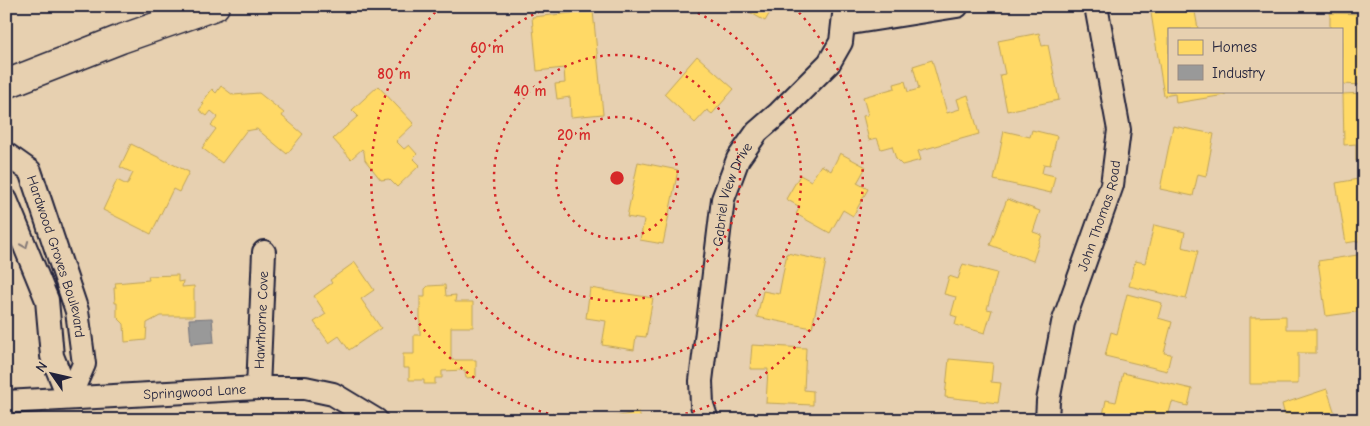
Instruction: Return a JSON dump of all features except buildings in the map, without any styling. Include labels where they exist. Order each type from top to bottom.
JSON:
[{"type":"street","points":[[6,84],[121,39],[215,6]]},
{"type":"street","points":[[844,15],[957,6]]},
{"type":"street","name":"John Thomas Road","points":[[1047,420],[1048,401],[1062,323],[1112,185],[1119,130],[1096,6]]},
{"type":"street","name":"Gabriel View Drive","points":[[706,420],[702,405],[701,382],[723,199],[738,159],[757,132],[779,113],[829,63],[841,42],[844,15]]},
{"type":"street","name":"Hardwood Groves Boulevard","points":[[6,154],[30,171],[77,311],[84,364],[69,398]]},
{"type":"street","name":"Hardwood Groves Boulevard","points":[[6,200],[47,300],[52,356],[69,398]]},
{"type":"street","name":"Hawthorne Cove","points":[[258,388],[264,252]]},
{"type":"street","name":"Springwood Lane","points":[[6,402],[258,388],[305,388],[333,394],[376,420]]}]
